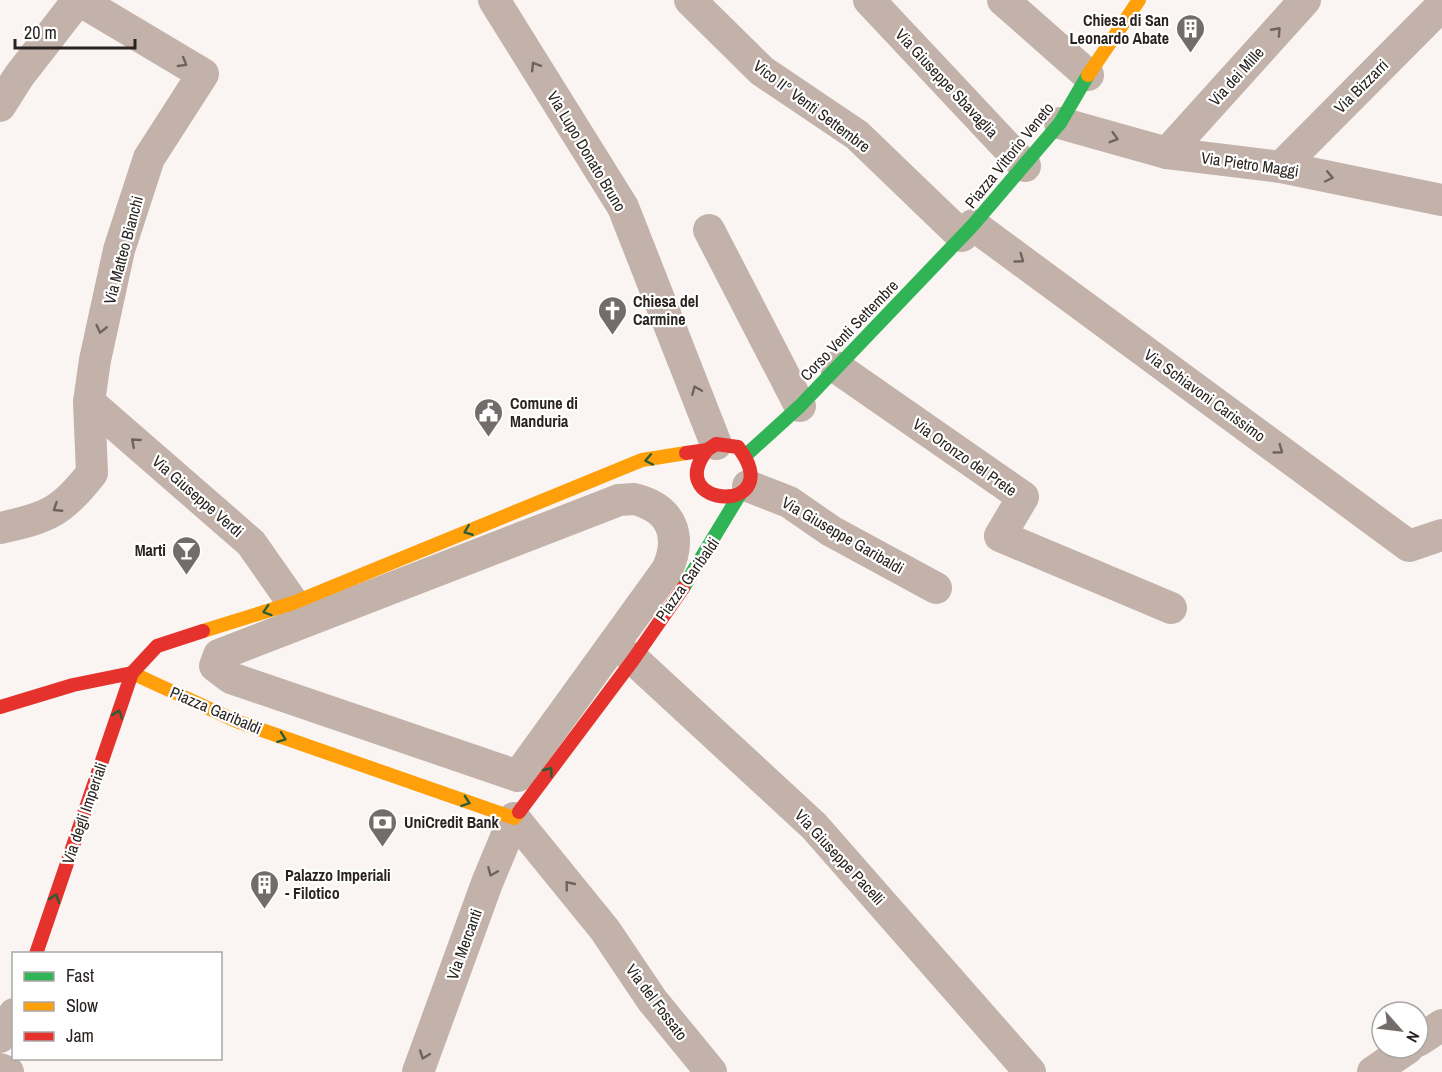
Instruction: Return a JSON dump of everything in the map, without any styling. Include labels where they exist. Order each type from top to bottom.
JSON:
[{"type":"street","points":[[0,106],[19,76],[78,0]]},
{"type":"street","name":"Via Matteo Bianchi","points":[[0,528],[39,520],[73,498],[92,473],[89,402],[94,360],[119,250],[149,158],[203,74],[78,0]]},
{"type":"street","name":"Via Lupo Donato Bruno","points":[[494,0],[623,207],[712,447]]},
{"type":"street","name":"Vico II° Venti Settembre","points":[[690,0],[762,71],[856,135],[967,230]]},
{"type":"street","name":"Via Giuseppe Sbavaglia","points":[[869,0],[1025,166]]},
{"type":"street","points":[[1002,0],[1088,75],[1139,0]]},
{"type":"street","name":"Via dei Mille","points":[[1167,153],[1305,0]]},
{"type":"street","name":"Via Bizzarri","points":[[1281,167],[1442,5]]},
{"type":"street","name":"Piazza Vittorio Veneto","points":[[967,230],[1060,123],[1088,75]]},
{"type":"street","name":"Via Pietro Maggi","points":[[1060,123],[1167,153],[1281,167],[1442,200]]},
{"type":"street","points":[[709,230],[800,406]]},
{"type":"street","name":"Corso Venti Settembre","points":[[746,455],[800,406],[967,230]]},
{"type":"street","name":"Via Schiavoni Carissimo","points":[[967,230],[1409,546],[1442,535]]},
{"type":"street","name":"Via Oronzo del Prete","points":[[836,367],[1023,497],[1000,536],[1170,608]]},
{"type":"street","name":"Via Giuseppe Verdi","points":[[89,402],[251,543],[293,603]]},
{"type":"street","points":[[0,707],[73,685],[132,673],[157,646],[293,603],[642,460],[712,447],[738,447],[746,455],[751,465],[752,476],[744,490],[727,499],[713,496],[702,488],[696,475],[699,461],[712,447]]},
{"type":"street","name":"Via Giuseppe Garibaldi","points":[[744,490],[789,502],[831,531],[936,588]]},
{"type":"street","name":"Piazza Garibaldi","points":[[132,673],[236,721],[514,818],[632,658],[718,534],[744,490]]},
{"type":"street","name":"Piazza Garibaldi","points":[[634,499],[648,502],[660,510],[674,534],[675,546],[667,570],[518,776],[231,678],[216,666],[219,655],[619,500],[634,499]]},
{"type":"street","name":"Via Giuseppe Pacelli","points":[[632,658],[814,826],[1030,1072]]},
{"type":"street","name":"Via degli Imperiali","points":[[37,952],[132,673]]},
{"type":"street","name":"Via del Fossato","points":[[514,818],[605,930],[652,1000],[711,1072]]},
{"type":"street","name":"Via Mercanti","points":[[417,1072],[487,883],[514,818]]},
{"type":"street","points":[[0,1037],[12,1017]]},
{"type":"street","points":[[1373,1072],[1390,1060]]},
{"type":"street","points":[[0,1069],[8,1072]]},
{"type":"traffic: fast","points":[[746,455],[800,406],[973,225],[1060,123],[1088,75]]},
{"type":"traffic: fast","points":[[683,588],[740,494]]},
{"type":"traffic: slow","points":[[1088,75],[1139,0]]},
{"type":"traffic: slow","points":[[203,631],[293,603],[642,460],[686,453]]},
{"type":"traffic: slow","points":[[132,673],[236,721],[514,818],[519,812]]},
{"type":"traffic: jam","points":[[686,453],[707,450],[716,444],[738,447],[750,469],[749,485],[739,494],[725,496],[710,493],[700,484],[697,470],[707,450]]},
{"type":"traffic: jam","points":[[519,812],[633,660],[683,588]]},
{"type":"traffic: jam","points":[[37,952],[132,673],[157,646],[203,631]]},
{"type":"traffic: jam","points":[[0,707],[73,685],[132,673]]},
{"type":"place","name":"Chiesa di San Leonardo Abate","points":[[1190,54]]},
{"type":"place","name":"Chiesa del Carmine","points":[[612,336]]},
{"type":"place","name":"Comune di Manduria","points":[[489,438]]},
{"type":"place","name":"Marti","points":[[187,576]]},
{"type":"place","name":"UniCredit Bank","points":[[383,848]]},
{"type":"place","name":"Palazzo Imperiali - Filotico","points":[[264,910]]}]
